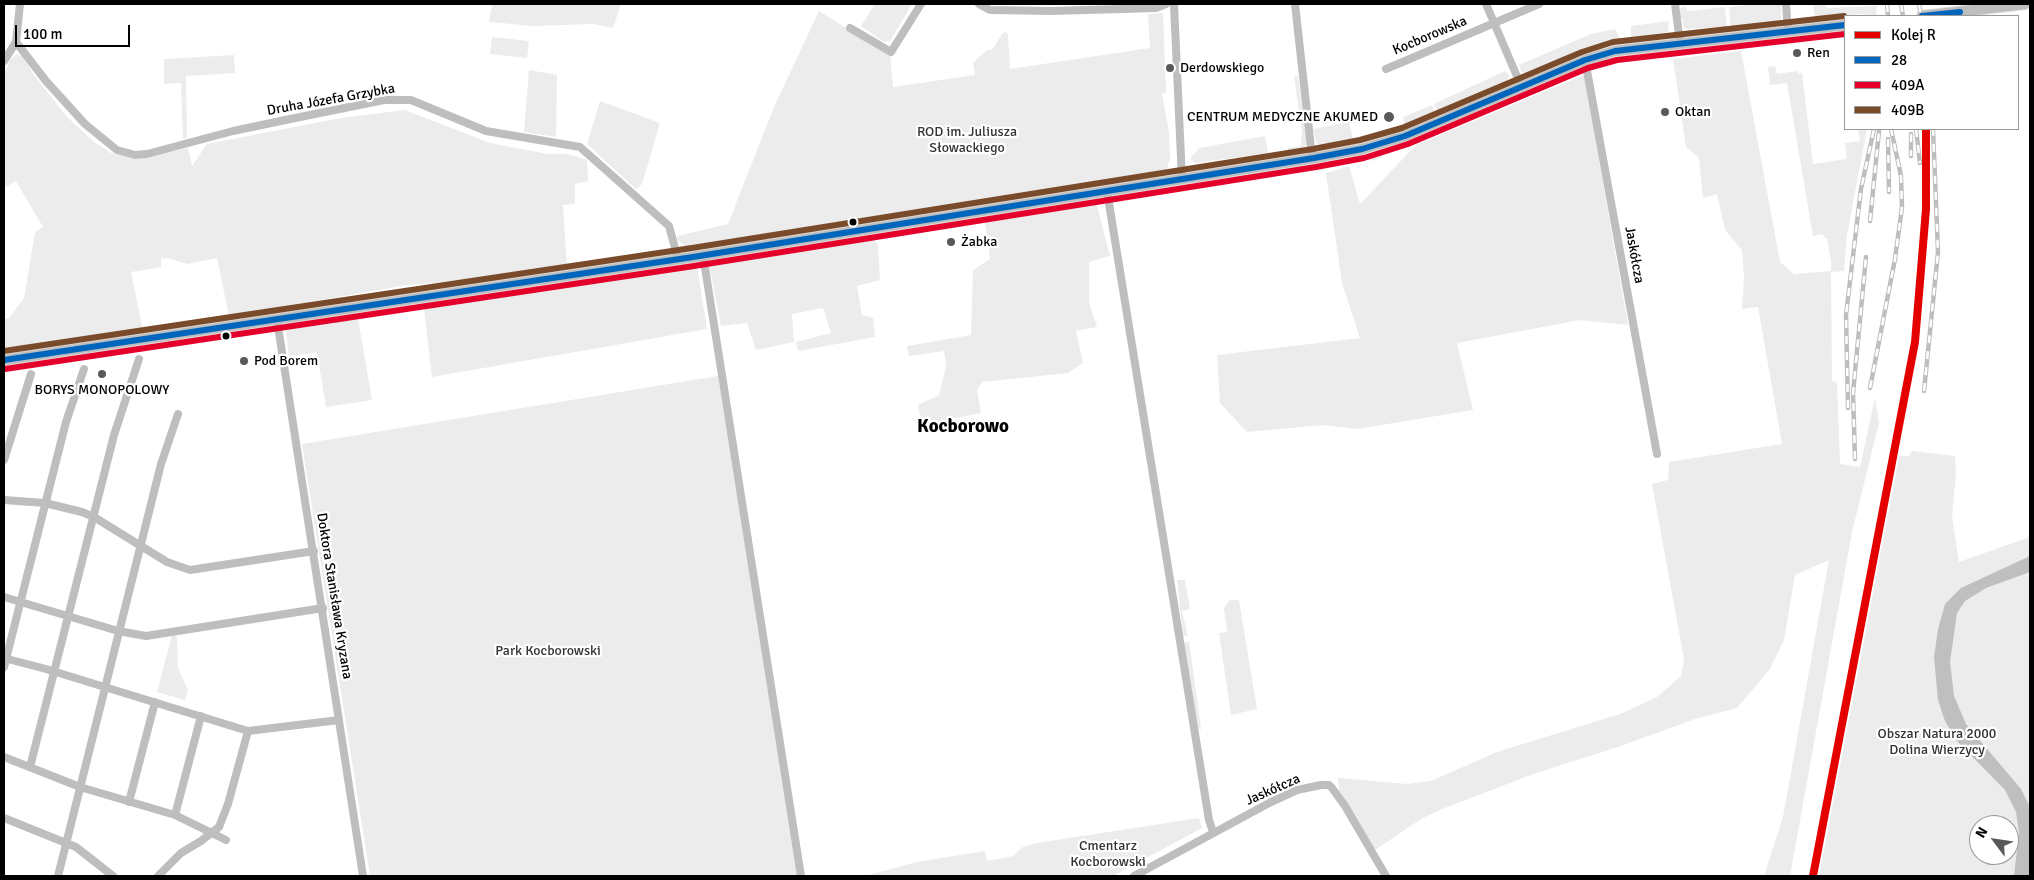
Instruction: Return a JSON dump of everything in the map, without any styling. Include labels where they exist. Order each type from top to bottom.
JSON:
[{"type":"main road","points":[[1927,15],[1959,8],[2025,4]]},
{"type":"main road","points":[[4,360],[678,259],[1314,158],[1362,149],[1405,136],[1585,60],[1615,52],[1680,42],[1844,25]]},
{"type":"street","points":[[4,61],[16,42],[20,4]]},
{"type":"street","points":[[850,28],[891,52],[921,4]]},
{"type":"street","points":[[979,4],[990,10],[1156,8],[1166,4]]},
{"type":"street","points":[[1174,4],[1182,180]]},
{"type":"street","points":[[1295,4],[1311,148],[1314,158]]},
{"type":"street","points":[[1486,4],[1522,88]]},
{"type":"street","name":"Kocborowska","points":[[1386,69],[1539,4]]},
{"type":"street","points":[[1675,4],[1680,42]]},
{"type":"street","points":[[1786,4],[1788,32]]},
{"type":"street","name":"Druha Józefa Grzybka","points":[[16,42],[46,81],[98,136],[117,150],[135,155],[233,131],[399,99],[422,104],[486,131],[580,147],[669,226],[678,259]]},
{"type":"street","name":"Jaskółcza","points":[[1585,60],[1657,454]]},
{"type":"street","points":[[1107,191],[1209,820],[1213,832]]},
{"type":"street","points":[[702,255],[801,876]]},
{"type":"street","name":"Doktora Stanisława Kryzana","points":[[277,320],[363,876]]},
{"type":"street","points":[[30,767],[114,435],[139,359]]},
{"type":"street","points":[[4,667],[66,422],[84,369]]},
{"type":"street","points":[[4,460],[31,374]]},
{"type":"street","points":[[58,876],[161,464],[178,414]]},
{"type":"street","points":[[4,500],[45,503],[65,507],[94,517],[167,562],[190,570],[314,552]]},
{"type":"street","points":[[4,597],[118,631],[146,636],[323,608]]},
{"type":"street","points":[[5,658],[55,671],[248,731],[339,720]]},
{"type":"street","points":[[129,802],[155,702]]},
{"type":"street","points":[[175,815],[201,716]]},
{"type":"street","points":[[158,876],[181,853],[213,833],[224,817],[248,731]]},
{"type":"street","points":[[4,757],[80,787],[175,815],[226,840]]},
{"type":"street","name":"Jaskółcza","points":[[1134,876],[1213,832],[1297,790],[1329,785],[1345,806],[1386,876]]},
{"type":"street","points":[[4,818],[67,843],[91,858],[113,876]]},
{"type":"green space","points":[[492,4],[621,4],[613,28],[593,24],[534,26],[489,22]]},
{"type":"green space","points":[[875,4],[912,4],[890,41],[884,42],[861,26]]},
{"type":"green space","points":[[1754,4],[1781,4],[1781,21],[1731,27],[1729,7]]},
{"type":"green space","points":[[1813,4],[1825,4],[1827,8],[1877,6],[1876,15],[1858,14],[1815,18]]},
{"type":"green space","points":[[1685,6],[1688,11],[1725,7],[1727,27],[1686,29],[1683,26],[1683,19],[1680,19],[1680,9]]},
{"type":"green space","name":"ROD im. Juliusza Słowackiego","points":[[819,11],[890,55],[893,87],[975,75],[973,63],[987,50],[992,50],[1002,34],[1006,32],[1008,35],[1010,69],[1150,48],[1148,14],[1163,13],[1166,92],[1162,94],[1169,132],[1170,158],[1166,172],[689,249],[678,241],[677,236],[728,224],[774,107]]},
{"type":"green space","points":[[1669,21],[1668,32],[1631,38],[1631,26]]},
{"type":"green space","points":[[1615,29],[1621,40],[1584,50],[1523,73],[1521,71],[1519,65],[1591,34]]},
{"type":"green space","points":[[492,37],[529,41],[527,58],[490,54]]},
{"type":"green space","points":[[1741,51],[1780,262],[1794,274],[1831,271],[1831,262],[1827,238],[1824,238],[1823,234],[1813,236],[1787,83],[1770,85],[1768,67],[1775,66],[1777,74],[1797,71],[1798,74],[1802,73],[1813,164],[1847,159],[1845,143],[1860,141],[1858,130],[1867,130],[1847,235],[1844,271],[1831,272],[1832,381],[1837,382],[1840,464],[1860,467],[1875,398],[1879,423],[1852,532],[1790,876],[1764,876],[1783,817],[1829,560],[1795,575],[1784,640],[1770,669],[1737,708],[1695,719],[1618,747],[1536,773],[1442,809],[1421,819],[1375,850],[1339,791],[1338,778],[1407,784],[1431,781],[1497,752],[1620,714],[1657,697],[1681,676],[1684,659],[1652,484],[1668,480],[1669,462],[1782,444],[1758,307],[1742,309],[1744,278],[1742,250],[1725,230],[1717,194],[1703,198],[1699,158],[1686,147],[1673,59]]},
{"type":"green space","points":[[17,54],[23,57],[34,75],[67,117],[93,141],[111,153],[132,158],[140,159],[188,148],[192,166],[207,144],[341,118],[405,110],[490,143],[548,154],[568,154],[587,160],[588,181],[575,184],[575,204],[563,205],[567,266],[476,280],[407,285],[229,316],[217,258],[187,264],[168,258],[161,259],[161,267],[131,272],[143,330],[4,350],[4,319],[9,318],[24,298],[35,232],[43,227],[16,181],[4,188],[4,75],[10,60]]},
{"type":"green space","points":[[234,55],[235,73],[186,76],[187,138],[183,139],[181,83],[164,84],[164,59]]},
{"type":"green space","points":[[529,70],[557,75],[556,137],[524,132]]},
{"type":"green space","points":[[1505,71],[1509,75],[1507,82],[1438,113],[1434,104]]},
{"type":"green space","points":[[1584,75],[1628,325],[1580,320],[1457,343],[1473,410],[1357,429],[1323,425],[1247,432],[1220,403],[1217,355],[1360,338],[1342,283],[1326,173],[1349,166],[1360,204],[1416,145]]},
{"type":"green space","points":[[1298,76],[1307,145],[1304,149],[1288,153],[1288,148],[1301,146],[1302,131],[1294,77]]},
{"type":"green space","points":[[600,101],[660,123],[642,184],[636,189],[587,144]]},
{"type":"green space","points":[[1432,105],[1436,114],[1405,125],[1403,117]]},
{"type":"green space","points":[[1349,122],[1353,139],[1368,137],[1341,143],[1317,144],[1313,129]]},
{"type":"green space","points":[[1265,136],[1268,153],[1196,163],[1190,159],[1199,148]]},
{"type":"green space","points":[[1372,151],[1372,153],[1319,165],[1226,179],[1226,177],[1319,162]]},
{"type":"green space","points":[[1382,152],[1383,157],[1370,161],[1369,157],[1302,172],[1238,181],[1237,179],[1314,168]]},
{"type":"green space","points":[[1096,202],[1110,256],[1089,262],[1089,303],[1097,327],[1076,331],[1083,363],[1068,373],[982,382],[977,390],[981,413],[922,425],[918,405],[939,395],[946,366],[944,351],[909,356],[907,346],[971,335],[973,270],[990,259],[985,223]]},
{"type":"green space","points":[[872,238],[878,245],[880,280],[857,286],[862,315],[873,318],[875,337],[798,351],[796,342],[831,333],[823,308],[792,314],[794,342],[756,350],[747,323],[721,326],[709,264]]},
{"type":"green space","points":[[697,266],[707,329],[432,377],[424,309]]},
{"type":"green space","points":[[358,319],[372,400],[326,407],[317,352],[289,356],[286,330]]},
{"type":"green space","name":"Park Kocborowski","points":[[718,376],[798,876],[370,876],[302,444]]},
{"type":"green space","name":"Obszar Natura 2000 Dolina Wierzycy","points":[[1912,451],[1955,456],[1956,474],[1952,517],[1959,562],[2030,537],[2030,876],[1819,876],[1899,456],[1909,456]]},
{"type":"green space","points":[[1177,580],[1185,580],[1190,609],[1182,611],[1188,637],[1183,635]]},
{"type":"green space","points":[[1230,600],[1239,600],[1257,709],[1231,715],[1219,633],[1227,632],[1224,608]]},
{"type":"green space","points":[[172,635],[176,635],[177,638],[178,668],[188,690],[185,700],[157,692]]},
{"type":"green space","points":[[1189,641],[1201,730],[1198,728],[1184,643]]},
{"type":"green space","name":"Cmentarz Kocborowski","points":[[1199,818],[1202,828],[1113,876],[865,876],[917,862],[985,851],[987,861],[1013,856],[1023,847],[1037,843]]},
{"type":"shaded area","points":[[2030,556],[2030,572],[1986,588],[1965,601],[1957,613],[1950,662],[1954,696],[1966,724],[2021,789],[2030,807],[2030,876],[2014,876],[2015,865],[2019,865],[2019,815],[2016,815],[2005,790],[1957,741],[1945,721],[1938,700],[1934,657],[1938,629],[1945,604],[1961,588]]},
{"type":"railway","points":[[1887,4],[1888,15]]},
{"type":"railway","points":[[1901,4],[1903,15]]},
{"type":"railway","points":[[1919,4],[1921,15]]},
{"type":"railway","points":[[1848,408],[1846,315],[1861,189],[1874,130]]},
{"type":"railway","points":[[1870,388],[1895,259],[1902,207],[1901,176],[1891,130]]},
{"type":"railway","points":[[1916,130],[1920,163]]},
{"type":"railway","points":[[1924,391],[1938,252],[1933,130]]},
{"type":"railway","points":[[1870,221],[1879,131]]},
{"type":"railway","points":[[1911,134],[1911,156]]},
{"type":"railway","points":[[1888,139],[1889,192]]},
{"type":"railway","points":[[1855,459],[1853,393],[1866,257]]},
{"type":"rail line","name":"R","points":[[1813,876],[1915,342],[1926,209],[1926,130]]},
{"type":"transit line","name":"28","points":[[1932,15],[1960,12]]},
{"type":"transit line","name":"409B","points":[[4,351],[692,248],[1313,149],[1360,140],[1402,128],[1582,52],[1613,42],[1844,16]]},
{"type":"transit line","name":"28","points":[[4,360],[693,257],[1314,158],[1362,149],[1405,136],[1585,60],[1615,51],[1844,25]]},
{"type":"transit line","name":"409A","points":[[5,369],[694,266],[1316,167],[1364,158],[1408,144],[1588,68],[1617,60],[1844,34]]},
{"type":"place","name":"Ren","points":[[1797,53]]},
{"type":"place","name":"Derdowskiego","points":[[1170,68]]},
{"type":"place","name":"Oktan","points":[[1665,112]]},
{"type":"place","name":"CENTRUM MEDYCZNE AKUMED","points":[[1389,117]]},
{"type":"place","name":"Żabka","points":[[951,242]]},
{"type":"place","name":"Pod Borem","points":[[244,361]]},
{"type":"place","name":"BORYS MONOPOLOWY","points":[[102,374]]},
{"type":"district","name":"Kocborowo","points":[[963,427]]}]
